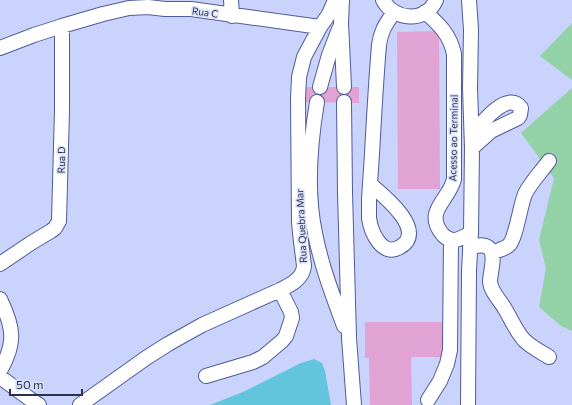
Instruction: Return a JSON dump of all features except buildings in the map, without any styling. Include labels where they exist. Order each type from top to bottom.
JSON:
[{"type":"street","points":[[231,0],[232,16]]},
{"type":"street","name":"Rua Quebra Mar","points":[[80,405],[168,344],[202,325],[280,290],[300,277],[304,270],[300,228],[298,85],[300,68],[304,57],[320,27],[329,14],[334,0]]},
{"type":"street","points":[[342,0],[341,23],[344,87]]},
{"type":"street","points":[[383,0],[394,12],[401,16],[409,17],[418,16],[425,12],[436,0]]},
{"type":"street","name":"Acesso ao Terminal","points":[[468,405],[472,141],[470,88],[471,30],[469,0]]},
{"type":"street","name":"Rua C","points":[[0,48],[62,26],[129,8],[148,7],[165,9],[190,5],[232,16],[320,27]]},
{"type":"street","points":[[370,184],[379,40],[383,28],[394,12]]},
{"type":"street","name":"Acesso ao Terminal","points":[[425,12],[445,32],[450,40],[454,54],[454,179],[448,194],[440,204],[435,216],[438,228],[451,240]]},
{"type":"street","points":[[320,87],[329,55],[341,23]]},
{"type":"street","name":"Rua D","points":[[0,264],[51,231],[58,221],[62,110],[62,26]]},
{"type":"street","points":[[317,102],[311,145],[310,192],[314,232],[320,258],[349,338]]},
{"type":"street","points":[[354,405],[349,338],[344,106],[354,132],[356,331],[361,373],[362,405]]},
{"type":"street","points":[[492,253],[510,244],[513,239],[521,206],[526,193],[549,161]]},
{"type":"street","points":[[428,400],[440,381],[447,364],[450,350],[451,240],[471,240],[488,247],[492,253],[491,288],[524,339],[531,346],[549,357]]},
{"type":"street","points":[[206,376],[253,362],[263,357],[282,341],[286,336],[292,318],[291,312],[280,290]]},
{"type":"street","points":[[0,299],[12,331],[10,350],[0,371]]},
{"type":"street","points":[[0,377],[39,405]]},
{"type":"shaded area","points":[[572,23],[572,80],[540,56]]},
{"type":"shaded area","points":[[572,88],[572,331],[561,326],[539,307],[546,268],[539,240],[554,178],[521,133]]},
{"type":"shaded area","points":[[314,359],[322,363],[325,371],[331,405],[210,405],[243,392],[301,363]]}]
